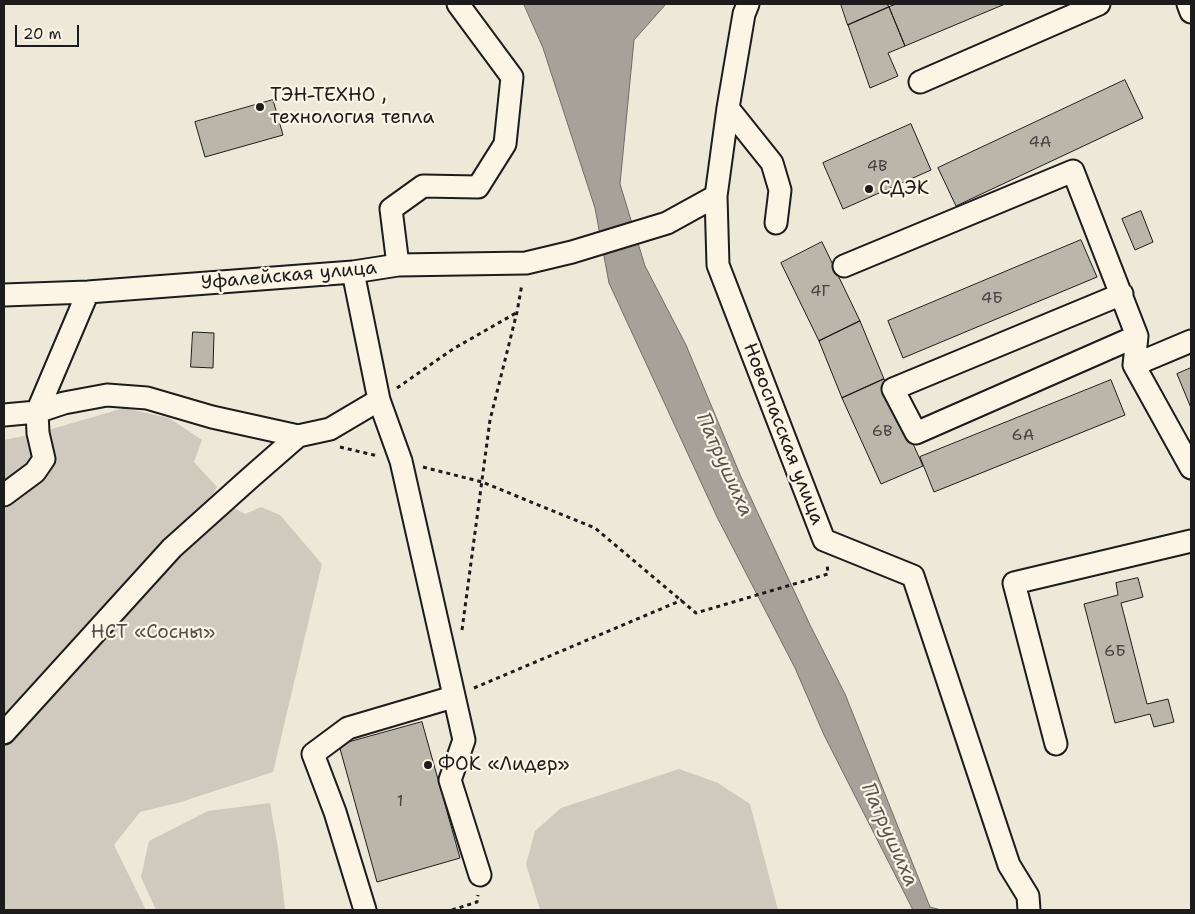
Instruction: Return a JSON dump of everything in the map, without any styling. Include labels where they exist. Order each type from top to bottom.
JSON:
[{"type":"street","points":[[398,265],[391,209],[423,186],[478,187],[505,144],[512,77],[458,4]]},
{"type":"street","name":"Новоспасская улица","points":[[748,4],[744,14],[728,108],[716,196],[718,265],[824,540],[913,576],[1009,865],[1028,896],[1029,910]]},
{"type":"street","points":[[920,82],[1099,4]]},
{"type":"street","points":[[1188,4],[1191,12]]},
{"type":"street","points":[[728,108],[772,163],[780,190],[776,223]]},
{"type":"street","points":[[844,266],[1073,171],[1137,336],[1134,366],[1191,468]]},
{"type":"street","name":"Уфалейская улица","points":[[4,295],[88,292],[354,272],[398,265],[526,263],[572,252],[667,223],[716,196]]},
{"type":"street","points":[[354,272],[379,400],[401,461],[464,740],[450,780],[480,875]]},
{"type":"street","points":[[4,495],[36,472],[44,459],[38,434],[37,412],[88,292]]},
{"type":"street","points":[[1122,294],[893,389],[916,433],[1137,336]]},
{"type":"street","points":[[1134,366],[1191,341]]},
{"type":"street","points":[[4,415],[37,412],[64,402],[107,395],[127,396],[146,398],[212,417],[298,436],[330,429],[379,400]]},
{"type":"street","points":[[4,733],[172,548],[298,436]]},
{"type":"street","points":[[1056,744],[1014,583],[1191,541]]},
{"type":"street","points":[[365,910],[335,812],[313,754],[348,728],[453,697]]},
{"type":"path","points":[[461,638],[490,420],[517,312],[526,263]]},
{"type":"path","points":[[379,400],[453,349],[517,312]]},
{"type":"path","points":[[339,447],[482,482],[595,528],[682,600],[696,614],[828,574]]},
{"type":"path","points":[[453,697],[682,600]]},
{"type":"path","points":[[452,910],[477,902],[480,875]]},
{"type":"green space","name":"НСТ «Сосны»","points":[[124,408],[169,418],[202,440],[194,462],[217,487],[212,496],[245,514],[261,507],[280,515],[322,564],[273,772],[181,802],[140,812],[114,845],[146,910],[4,910],[4,440],[38,433]]},
{"type":"green space","points":[[679,769],[718,783],[750,804],[778,910],[540,910],[526,864],[535,831],[561,808]]},
{"type":"green space","points":[[270,803],[278,848],[285,910],[156,910],[141,877],[149,841],[208,811]]},
{"type":"water","name":"Патрушиха","points":[[524,4],[666,4],[634,40],[620,184],[645,266],[686,345],[741,477],[810,625],[845,694],[930,907],[941,910],[913,910],[824,735],[795,668],[717,517],[609,283],[595,208],[543,48]]},
{"type":"building","points":[[841,4],[887,4],[889,7],[848,25]]},
{"type":"building","points":[[897,4],[1005,4],[905,46],[889,7]]},
{"type":"building","points":[[889,7],[905,46],[888,53],[898,76],[870,88],[848,25]]},
{"type":"building","points":[[1125,80],[1143,118],[956,206],[938,168]]},
{"type":"building","points":[[273,100],[283,135],[205,157],[195,122]]},
{"type":"building","points":[[911,124],[931,170],[843,209],[823,163]]},
{"type":"building","points":[[1141,211],[1153,242],[1135,250],[1122,219]]},
{"type":"building","points":[[1081,240],[1097,277],[903,358],[888,321]]},
{"type":"building","points":[[822,242],[860,321],[819,341],[781,263]]},
{"type":"building","points":[[860,321],[884,379],[842,398],[819,341]]},
{"type":"building","points":[[193,332],[214,333],[213,368],[191,367]]},
{"type":"building","points":[[1191,368],[1191,408],[1177,374]]},
{"type":"building","points":[[884,379],[923,466],[881,484],[842,398]]},
{"type":"building","points":[[1111,380],[1125,415],[934,492],[920,457]]},
{"type":"building","points":[[1138,578],[1143,597],[1121,603],[1147,704],[1168,699],[1174,722],[1154,727],[1150,714],[1115,723],[1084,604],[1118,595],[1116,583]]},
{"type":"building","points":[[422,722],[460,858],[377,882],[339,745]]},
{"type":"place","name":"ТЭН-ТЕХНО , технология тепла","points":[[260,107]]},
{"type":"place","name":"СДЭК","points":[[869,189]]},
{"type":"place","name":"ФОК «Лидер»","points":[[428,765]]}]
